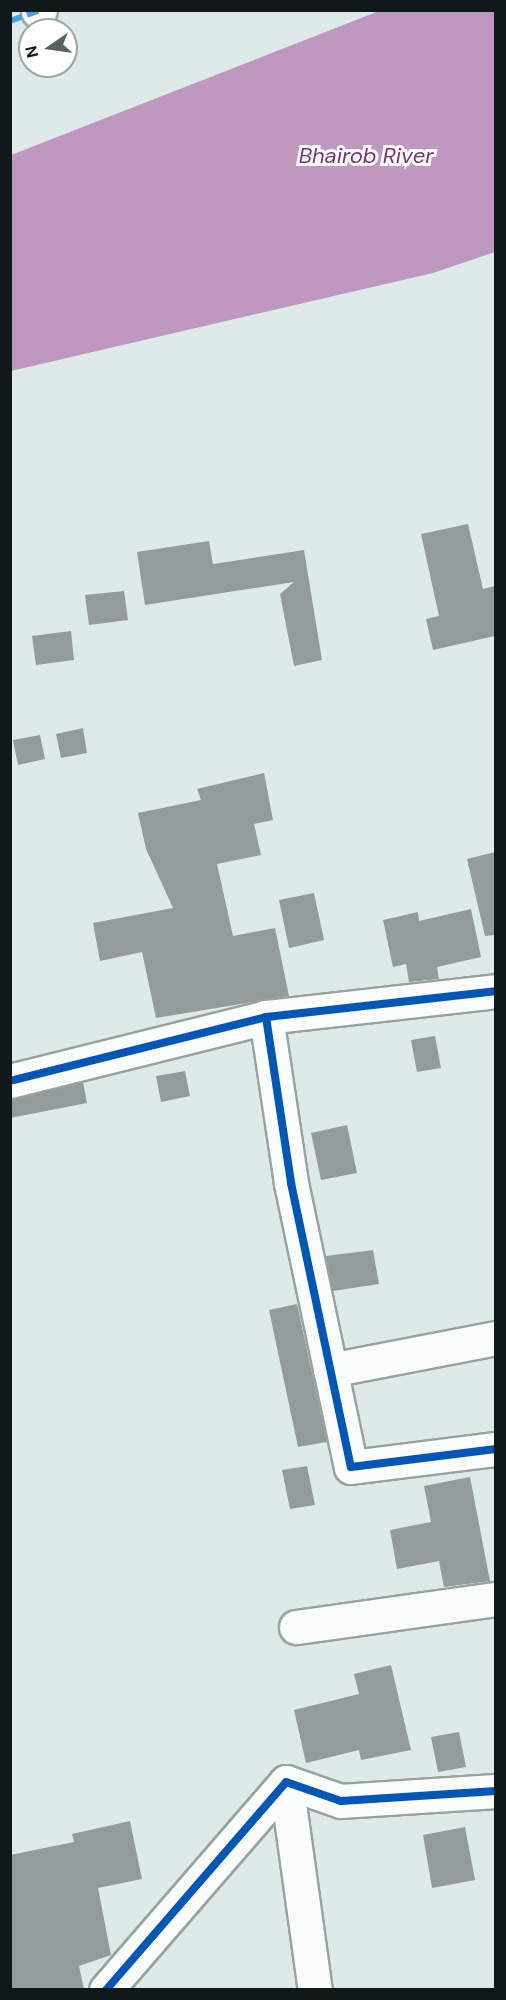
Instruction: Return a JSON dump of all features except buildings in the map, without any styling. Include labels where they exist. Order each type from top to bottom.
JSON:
[{"type":"street","points":[[10,1081],[266,1017],[495,991]]},
{"type":"street","points":[[266,1017],[291,1183],[351,1467],[495,1449]]},
{"type":"street","points":[[330,1370],[495,1338]]},
{"type":"street","points":[[296,1627],[495,1599]]},
{"type":"street","points":[[286,1782],[341,1801],[495,1791]]},
{"type":"street","points":[[106,1989],[286,1782]]},
{"type":"street","points":[[286,1782],[315,1989]]},
{"type":"water","name":"Bhairob River","points":[[379,11],[495,11],[495,252],[433,273],[11,371],[11,155]]},
{"type":"marked path","points":[[10,21],[38,11]]},
{"type":"cycle path","points":[[10,1081],[266,1017],[496,991]]},
{"type":"cycle path","points":[[266,1017],[291,1183],[351,1467],[496,1449]]},
{"type":"cycle path","points":[[106,1990],[286,1782],[341,1801],[496,1791]]}]
